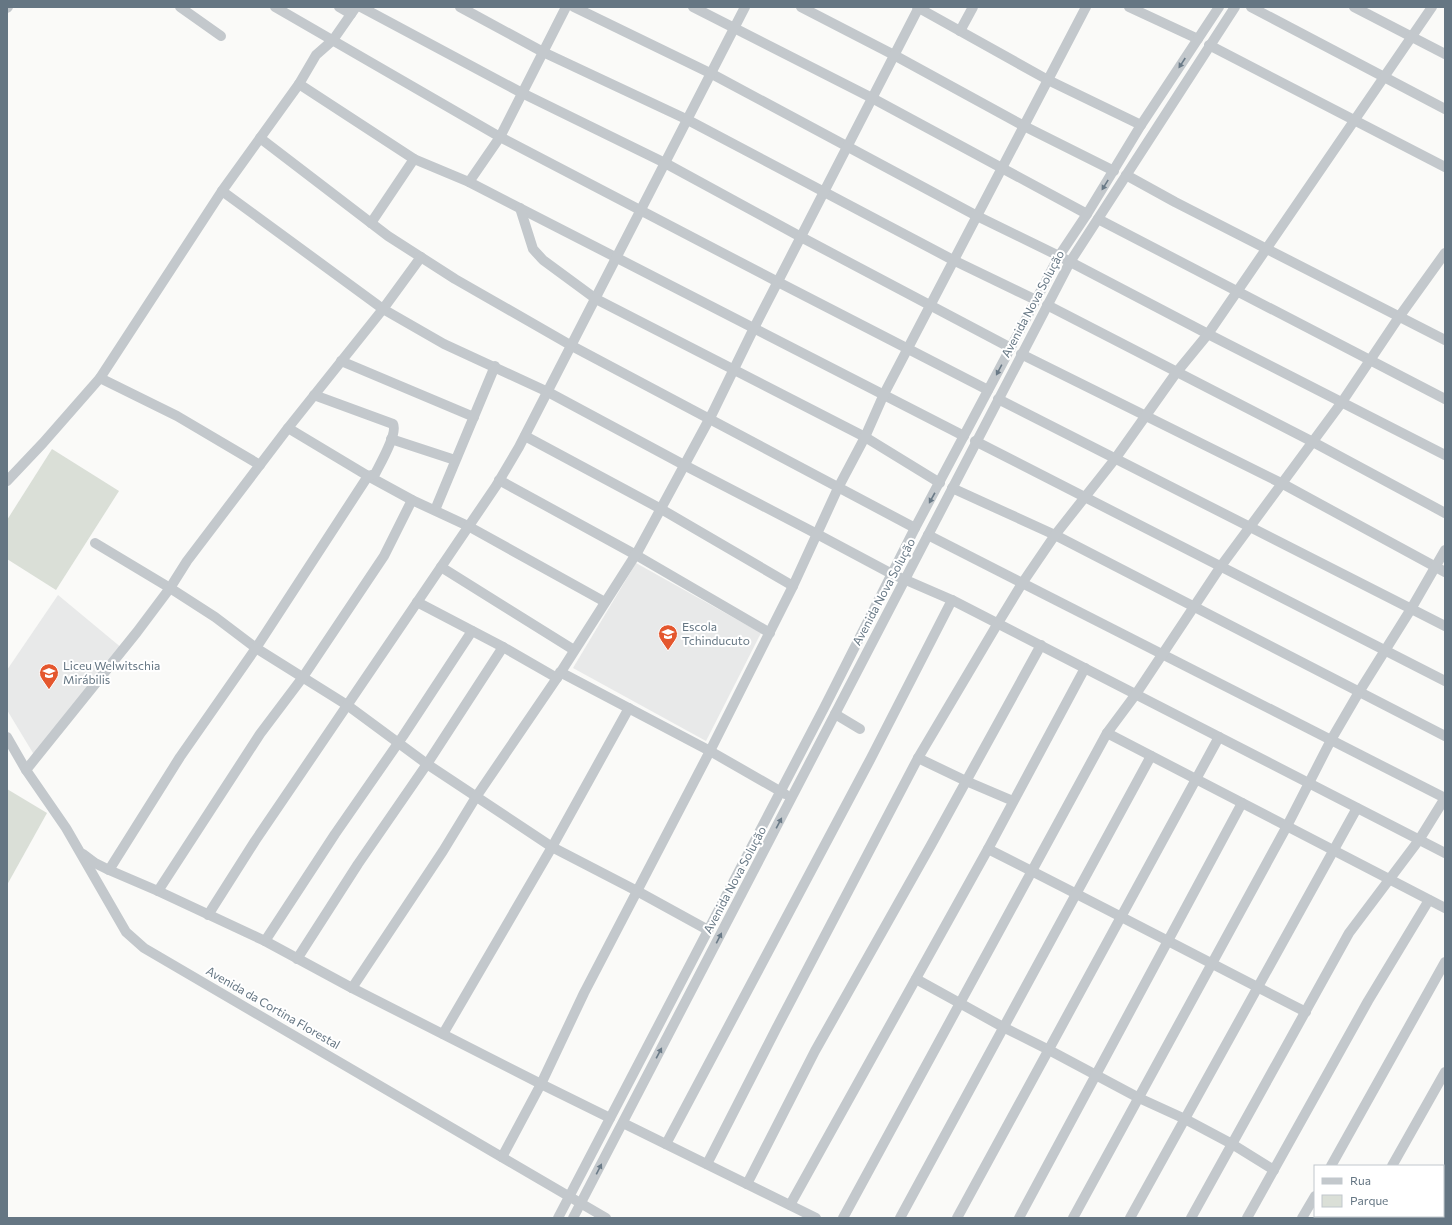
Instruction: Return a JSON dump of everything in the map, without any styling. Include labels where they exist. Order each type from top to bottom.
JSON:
[{"type":"street","points":[[180,7],[221,36]]},
{"type":"street","points":[[275,7],[500,137],[988,390]]},
{"type":"street","points":[[7,481],[43,443],[100,378],[222,191],[299,84],[316,55],[333,40],[354,11],[338,7]]},
{"type":"street","points":[[362,7],[522,93],[665,163],[1011,348]]},
{"type":"street","points":[[460,7],[543,52],[686,119],[954,260],[1036,300]]},
{"type":"street","points":[[469,182],[500,137],[566,7]]},
{"type":"street","points":[[574,7],[712,74],[976,216],[1070,262],[1445,456]]},
{"type":"street","points":[[693,7],[872,98],[1087,214]]},
{"type":"street","points":[[208,915],[255,841],[499,480],[525,436],[572,346],[686,119],[712,74],[745,7]]},
{"type":"street","points":[[801,7],[894,55],[1024,126],[1114,170]]},
{"type":"street","points":[[352,988],[636,555],[709,420],[754,328],[918,7],[1048,80],[1142,125]]},
{"type":"street","points":[[960,31],[973,7]]},
{"type":"street","points":[[502,1157],[541,1084],[584,993],[770,632],[884,394],[909,349],[976,216],[1086,7]]},
{"type":"street","points":[[1129,7],[1198,39]]},
{"type":"street","name":"Avenida Nova Solução","points":[[558,1218],[780,792],[915,528],[1011,348],[1058,256],[1087,214],[1142,125],[1219,7]]},
{"type":"street","name":"Avenida Nova Solução","points":[[573,1218],[905,580],[975,441],[1070,262],[1235,7]]},
{"type":"street","points":[[1250,7],[1445,109]]},
{"type":"street","points":[[1354,7],[1445,54]]},
{"type":"street","points":[[706,1164],[918,758],[1023,582],[1055,535],[1115,459],[1147,416],[1176,373],[1208,334],[1432,7]]},
{"type":"street","points":[[1209,45],[1445,167]]},
{"type":"street","points":[[299,84],[414,159],[469,182],[964,436]]},
{"type":"street","points":[[260,138],[388,236],[455,279],[572,346],[915,528]]},
{"type":"street","points":[[371,223],[414,159]]},
{"type":"street","points":[[1126,176],[1445,340]]},
{"type":"street","points":[[222,191],[383,309],[444,344],[495,366],[548,392],[684,466],[892,574],[952,600],[998,623],[1445,853]]},
{"type":"street","points":[[520,208],[532,249],[543,260],[596,299],[864,437],[940,483]]},
{"type":"street","points":[[1098,219],[1236,292],[1445,399]]},
{"type":"street","points":[[843,1218],[1107,734],[1136,694],[1221,566],[1283,484],[1342,402],[1399,317],[1445,253]]},
{"type":"street","points":[[26,770],[137,632],[170,588],[187,561],[288,428],[383,309],[421,257]]},
{"type":"street","points":[[1047,305],[1176,373],[1313,442],[1445,513]]},
{"type":"street","points":[[1021,354],[1283,484],[1445,572]]},
{"type":"street","points":[[341,361],[474,417]]},
{"type":"street","points":[[435,510],[495,366]]},
{"type":"street","points":[[100,378],[177,416],[260,465]]},
{"type":"street","points":[[109,870],[180,757],[256,648],[368,476],[375,474],[391,439],[395,428],[393,424],[314,395]]},
{"type":"street","points":[[998,399],[1445,626]]},
{"type":"street","points":[[288,428],[368,476],[412,500],[468,526],[605,602]]},
{"type":"street","points":[[525,436],[661,509],[793,586]]},
{"type":"street","points":[[391,439],[456,460]]},
{"type":"street","points":[[975,441],[1445,681]]},
{"type":"street","points":[[499,480],[636,555],[770,632]]},
{"type":"street","points":[[952,488],[1055,535],[1445,736]]},
{"type":"street","points":[[158,891],[260,734],[303,677],[384,556],[412,500]]},
{"type":"street","points":[[928,534],[1445,798],[1419,840],[1349,933],[1191,1218]]},
{"type":"street","points":[[95,543],[215,617],[256,648],[347,706],[427,764],[552,847],[708,930]]},
{"type":"street","points":[[1073,1218],[1286,826],[1331,740],[1411,609],[1445,550]]},
{"type":"street","points":[[440,567],[574,650]]},
{"type":"street","points":[[666,1144],[871,758],[952,600]]},
{"type":"street","points":[[417,602],[558,675],[629,708],[710,751],[792,798]]},
{"type":"street","points":[[266,941],[334,834],[398,742],[472,631]]},
{"type":"street","points":[[747,1184],[815,1051],[1041,645]]},
{"type":"street","points":[[297,959],[358,864],[427,764],[503,647]]},
{"type":"street","points":[[790,1205],[988,848],[1085,668]]},
{"type":"street","points":[[443,1034],[552,847],[629,708]]},
{"type":"street","points":[[835,714],[860,728]]},
{"type":"street","points":[[1107,734],[1445,908]]},
{"type":"street","name":"Avenida da Cortina Florestal","points":[[7,737],[26,770],[66,828],[126,932],[144,948],[606,1218]]},
{"type":"street","points":[[957,1218],[1219,737]]},
{"type":"street","points":[[900,1218],[1151,756]]},
{"type":"street","points":[[918,758],[1013,801]]},
{"type":"street","points":[[1019,1218],[1242,803]]},
{"type":"street","points":[[1130,1218],[1357,808]]},
{"type":"street","points":[[988,848],[1306,1012]]},
{"type":"street","points":[[80,852],[95,863],[109,870],[266,941],[352,988],[610,1118]]},
{"type":"street","points":[[1247,1218],[1368,1001],[1428,900]]},
{"type":"street","points":[[1332,1165],[1445,962]]},
{"type":"street","points":[[916,979],[1003,1027],[1139,1098],[1185,1119],[1232,1144],[1274,1170]]},
{"type":"street","points":[[1393,1165],[1445,1072]]},
{"type":"street","points":[[623,1123],[816,1218]]},
{"type":"street","points":[[1302,1218],[1314,1198]]},
{"type":"shaded area","name":"Escola Tchinducuto","points":[[636,563],[761,633],[706,741],[573,668]]},
{"type":"shaded area","name":"Liceu Welwitschia Mirábilis","points":[[58,595],[123,649],[36,758],[7,710],[7,670]]},
{"type":"green space","points":[[52,449],[119,491],[56,590],[7,559],[7,520]]},
{"type":"green space","points":[[7,789],[47,813],[7,885]]},
{"type":"place","name":"Escola Tchinducuto","points":[[668,651]]},
{"type":"place","name":"Liceu Welwitschia Mirábilis","points":[[49,690]]}]
